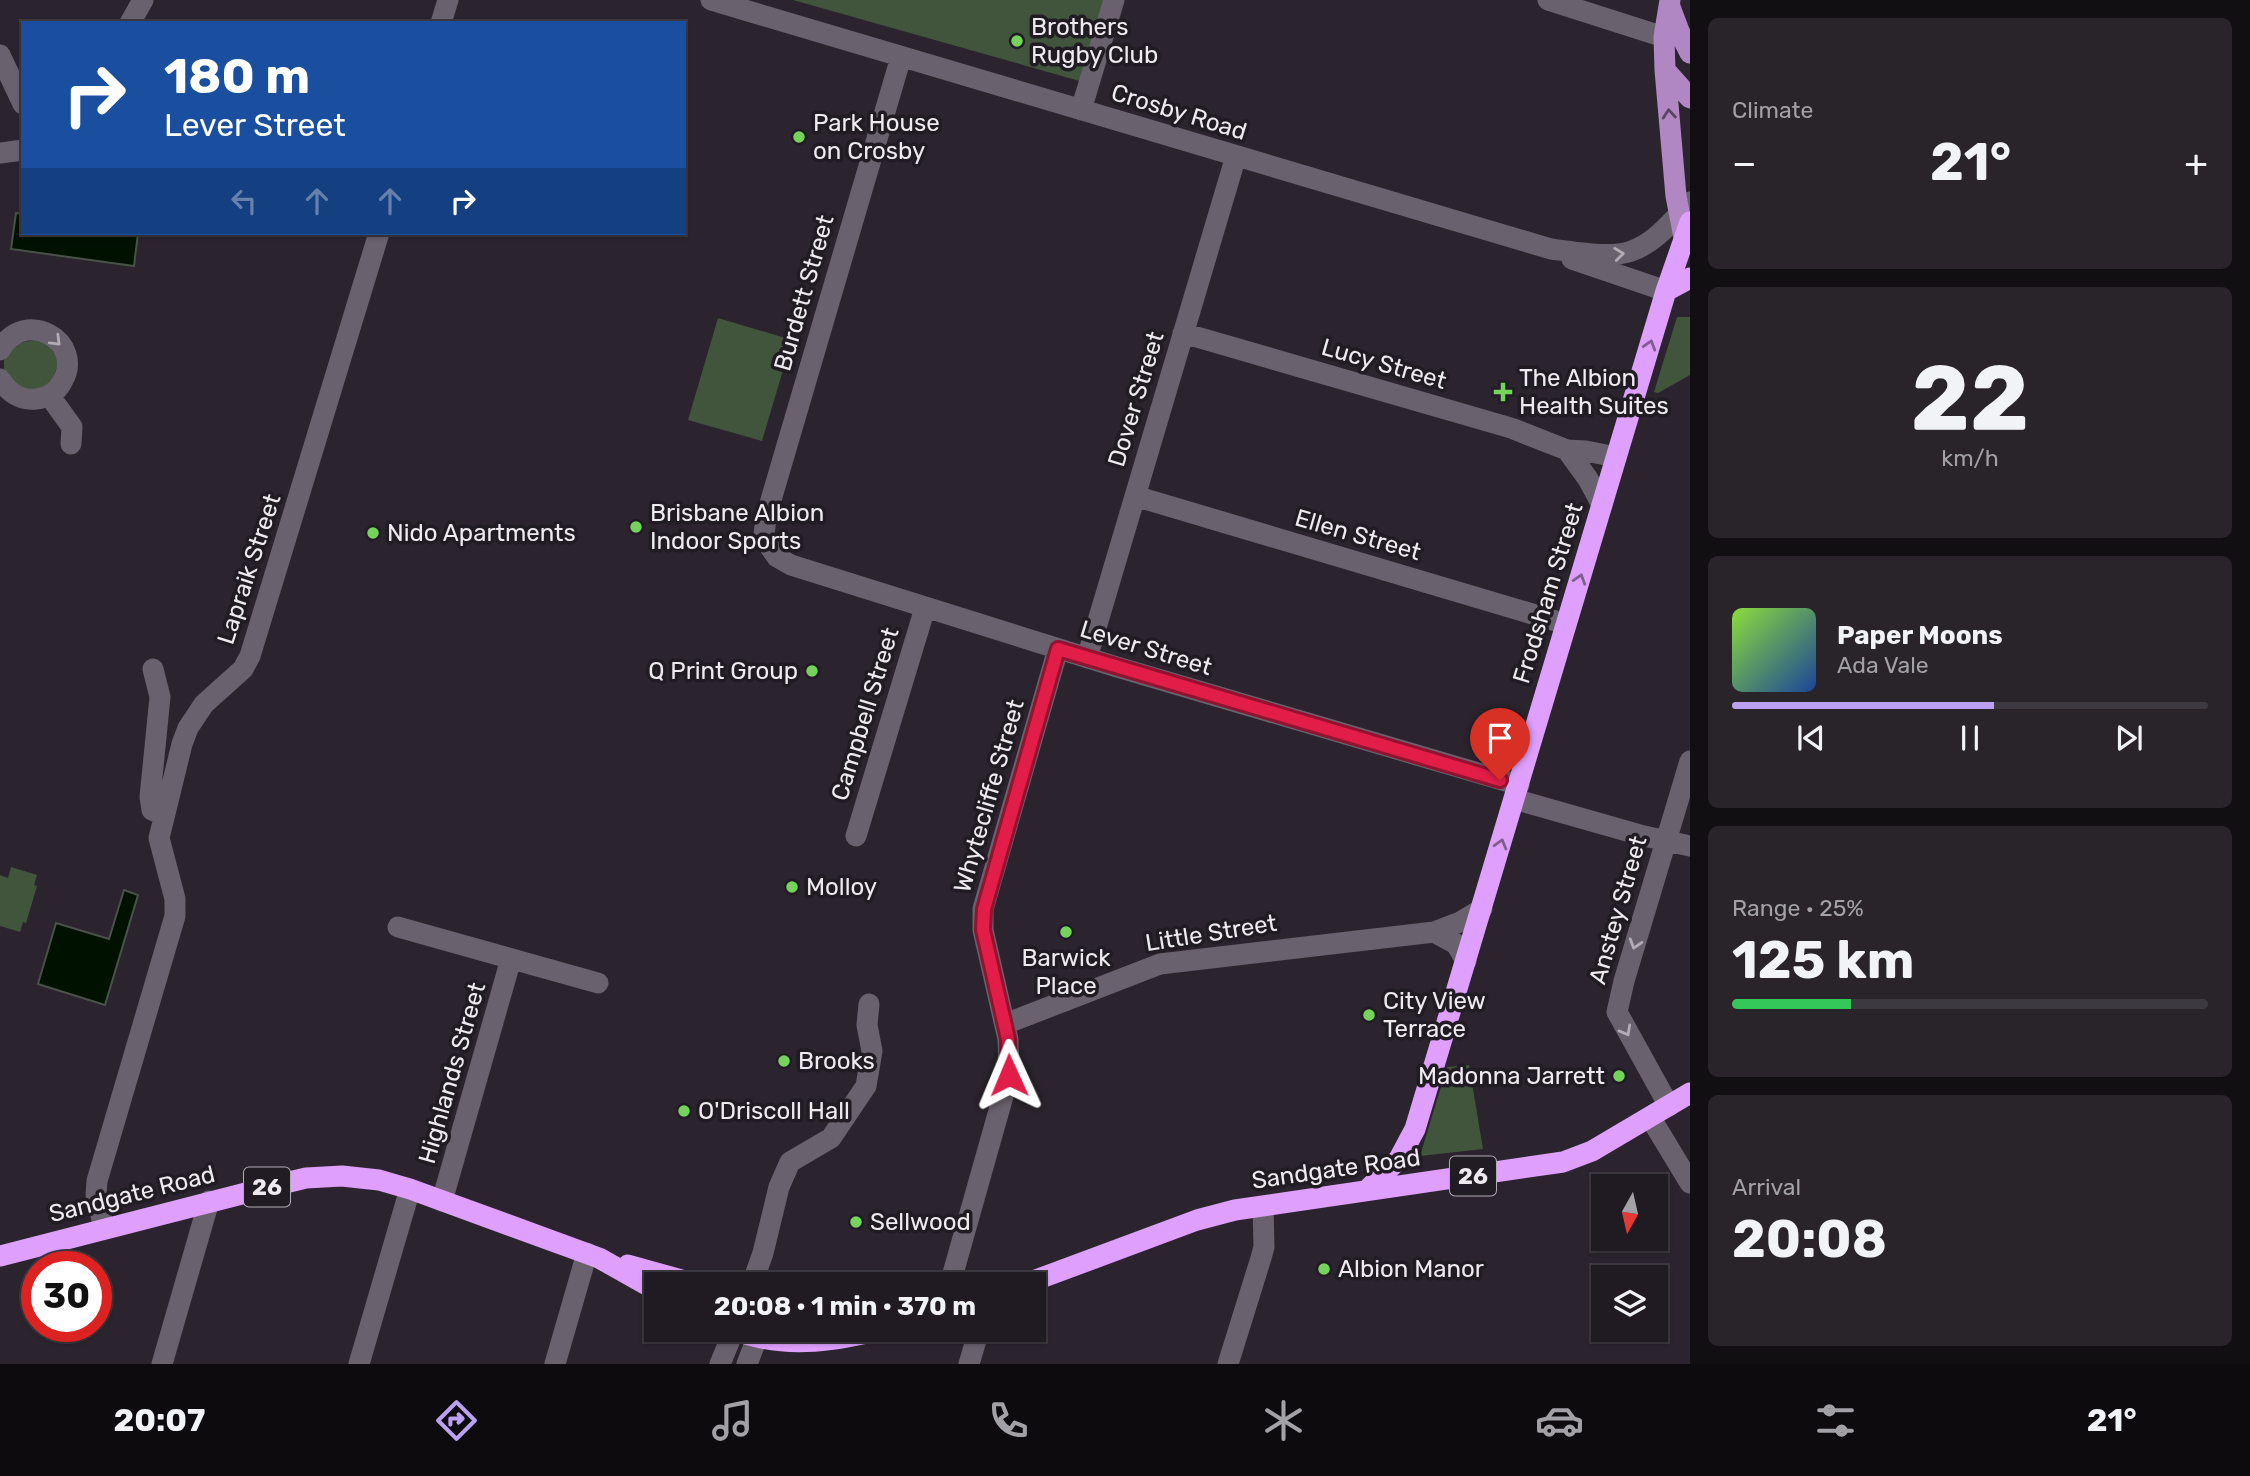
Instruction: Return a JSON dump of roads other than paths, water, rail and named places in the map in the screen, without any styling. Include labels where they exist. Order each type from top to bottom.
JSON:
[{"type":"highway","points":[[1686,219],[1690,262]]},
{"type":"highway","name":"Frodsham Street","points":[[1367,1191],[1399,1159],[1411,1140],[1686,219]]},
{"type":"highway","points":[[1666,290],[1690,278]]},
{"type":"highway","points":[[1666,290],[1690,297]]},
{"type":"highway","name":"Sandgate Road","points":[[1046,1276],[1215,1214],[1563,1162],[1592,1151],[1690,1093]]},
{"type":"highway","name":"Sandgate Road","points":[[0,1256],[209,1201],[296,1180],[326,1176],[360,1177],[410,1189],[593,1255],[653,1272]]},
{"type":"highway","name":"Sandgate Road","points":[[593,1255],[644,1283]]},
{"type":"highway","points":[[784,1342],[816,1342]]},
{"type":"main road","points":[[1670,2],[1679,43],[1665,70],[1686,219]]},
{"type":"main road","points":[[1665,70],[1690,99]]},
{"type":"street","points":[[131,21],[143,0]]},
{"type":"street","points":[[442,21],[448,0]]},
{"type":"street","name":"Crosby Road","points":[[711,0],[1551,248],[1607,255],[1628,253],[1686,219]]},
{"type":"street","points":[[1081,110],[1114,0]]},
{"type":"street","points":[[1548,0],[1679,43]]},
{"type":"street","points":[[0,55],[21,100]]},
{"type":"street","name":"Burdett Street","points":[[768,544],[764,535],[766,517],[901,57]]},
{"type":"street","name":"Dover Street","points":[[1087,658],[1236,156]]},
{"type":"street","name":"Lapraik Street","points":[[104,1228],[97,1203],[97,1181],[175,916],[175,899],[159,838],[188,728],[204,704],[243,669],[250,656],[378,235]]},
{"type":"street","name":"Crosby Road","points":[[1551,248],[1586,265],[1666,290]]},
{"type":"street","points":[[0,350],[7,339],[27,330],[38,329],[57,339],[64,348],[67,369],[58,388],[50,395],[34,400],[10,392],[0,379]]},
{"type":"street","name":"Lucy Street","points":[[1183,333],[1511,428],[1567,450],[1616,457]]},
{"type":"street","points":[[50,395],[72,427],[71,444]]},
{"type":"street","points":[[1567,450],[1588,479],[1602,505]]},
{"type":"street","name":"Ellen Street","points":[[1135,496],[1566,624]]},
{"type":"street","name":"Lever Street","points":[[768,544],[777,556],[790,565],[1666,841],[1690,846]]},
{"type":"street","name":"Campbell Street","points":[[856,836],[925,608]]},
{"type":"street","name":"Whytecliffe Street","points":[[953,1272],[1009,1075],[1010,1050],[983,930],[984,909],[1058,649]]},
{"type":"street","points":[[153,669],[160,697],[150,797],[153,811],[164,815]]},
{"type":"street","name":"Anstey Street","points":[[1690,761],[1617,1012],[1690,1183]]},
{"type":"street","name":"Little Street","points":[[1005,1024],[1160,964],[1434,932],[1460,922],[1482,909]]},
{"type":"street","name":"Highlands Street","points":[[398,926],[598,983]]},
{"type":"street","points":[[1434,932],[1456,944],[1466,961]]},
{"type":"street","name":"Highlands Street","points":[[442,1201],[512,959]]},
{"type":"street","points":[[756,1272],[763,1253],[779,1186],[790,1162],[831,1138],[866,1086],[872,1051],[867,1025],[869,1004]]},
{"type":"street","points":[[359,1364],[410,1189]]},
{"type":"street","points":[[162,1364],[209,1201]]},
{"type":"street","points":[[1228,1364],[1264,1247],[1263,1206]]},
{"type":"street","points":[[763,1253],[765,1272]]},
{"type":"street","points":[[555,1364],[593,1255]]},
{"type":"street","points":[[720,1364],[729,1342]]},
{"type":"street","points":[[747,1364],[755,1342]]},
{"type":"street","points":[[969,1364],[975,1342]]},
{"type":"place","name":"Brothers Rugby Club","points":[[1017,41]]},
{"type":"place","name":"Park House on Crosby","points":[[799,137]]},
{"type":"place","name":"The Albion Health Suites","points":[[1503,392]]},
{"type":"place","name":"Brisbane Albion Indoor Sports","points":[[636,527]]},
{"type":"place","name":"Nido Apartments","points":[[373,533]]},
{"type":"place","name":"Q Print Group","points":[[812,671]]},
{"type":"place","name":"Molloy","points":[[792,887]]},
{"type":"place","name":"Barwick Place","points":[[1066,932]]},
{"type":"place","name":"City View Terrace","points":[[1369,1015]]},
{"type":"place","name":"Brooks","points":[[784,1061]]},
{"type":"place","name":"Madonna Jarrett","points":[[1619,1076]]},
{"type":"place","name":"O'Driscoll Hall","points":[[684,1111]]},
{"type":"place","name":"Sellwood","points":[[856,1222]]},
{"type":"place","name":"Albion Manor","points":[[1324,1269]]}]
